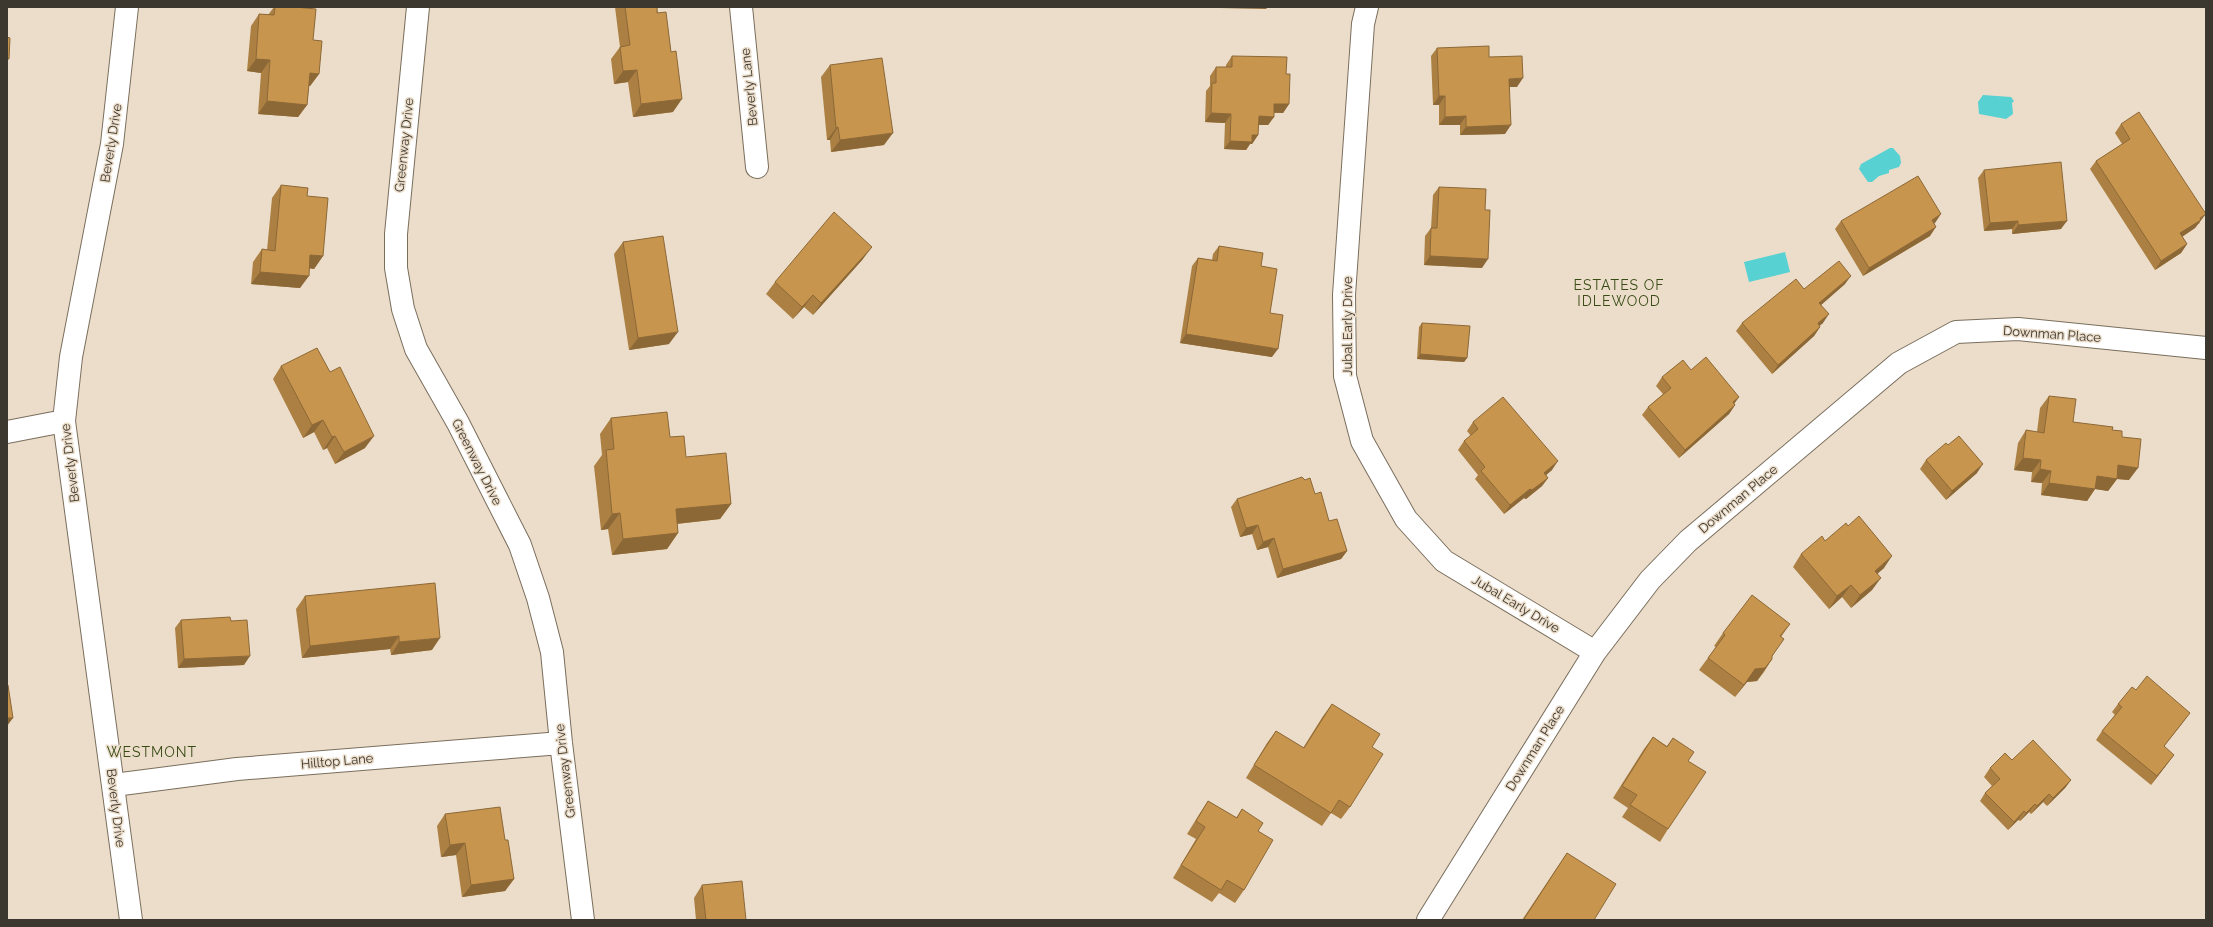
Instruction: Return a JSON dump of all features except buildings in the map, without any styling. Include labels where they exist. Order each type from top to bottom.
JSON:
[{"type":"street","name":"Beverly Drive","points":[[127,7],[112,144],[71,357],[64,421],[131,920]]},
{"type":"street","name":"Greenway Drive","points":[[418,7],[396,234],[396,268],[403,309],[416,349],[458,423],[520,545],[538,598],[552,652],[561,743],[583,920]]},
{"type":"street","name":"Beverly Lane","points":[[740,7],[757,168]]},
{"type":"street","name":"Jubal Early Drive","points":[[1367,7],[1364,24],[1344,295],[1345,376],[1362,441],[1406,519],[1444,561],[1595,652]]},
{"type":"street","name":"Downman Place","points":[[1428,920],[1595,652],[1650,580],[1688,541],[1899,363],[1956,332],[2018,329],[2206,348]]},
{"type":"street","points":[[7,432],[64,421]]},
{"type":"street","name":"Hilltop Lane","points":[[114,785],[237,769],[561,743]]},
{"type":"water","points":[[1983,95],[2011,97],[2014,101],[2012,103],[2013,114],[2006,119],[1979,114],[1978,102]]},
{"type":"water","points":[[1890,148],[1893,148],[1900,156],[1901,163],[1899,167],[1889,170],[1889,173],[1879,176],[1872,182],[1868,182],[1859,169],[1861,164]]},
{"type":"water","points":[[1785,252],[1790,272],[1749,282],[1744,262]]},
{"type":"district","name":"ESTATES OF IDLEWOOD","points":[[1619,294]]},
{"type":"district","name":"WESTMONT","points":[[152,752]]}]
